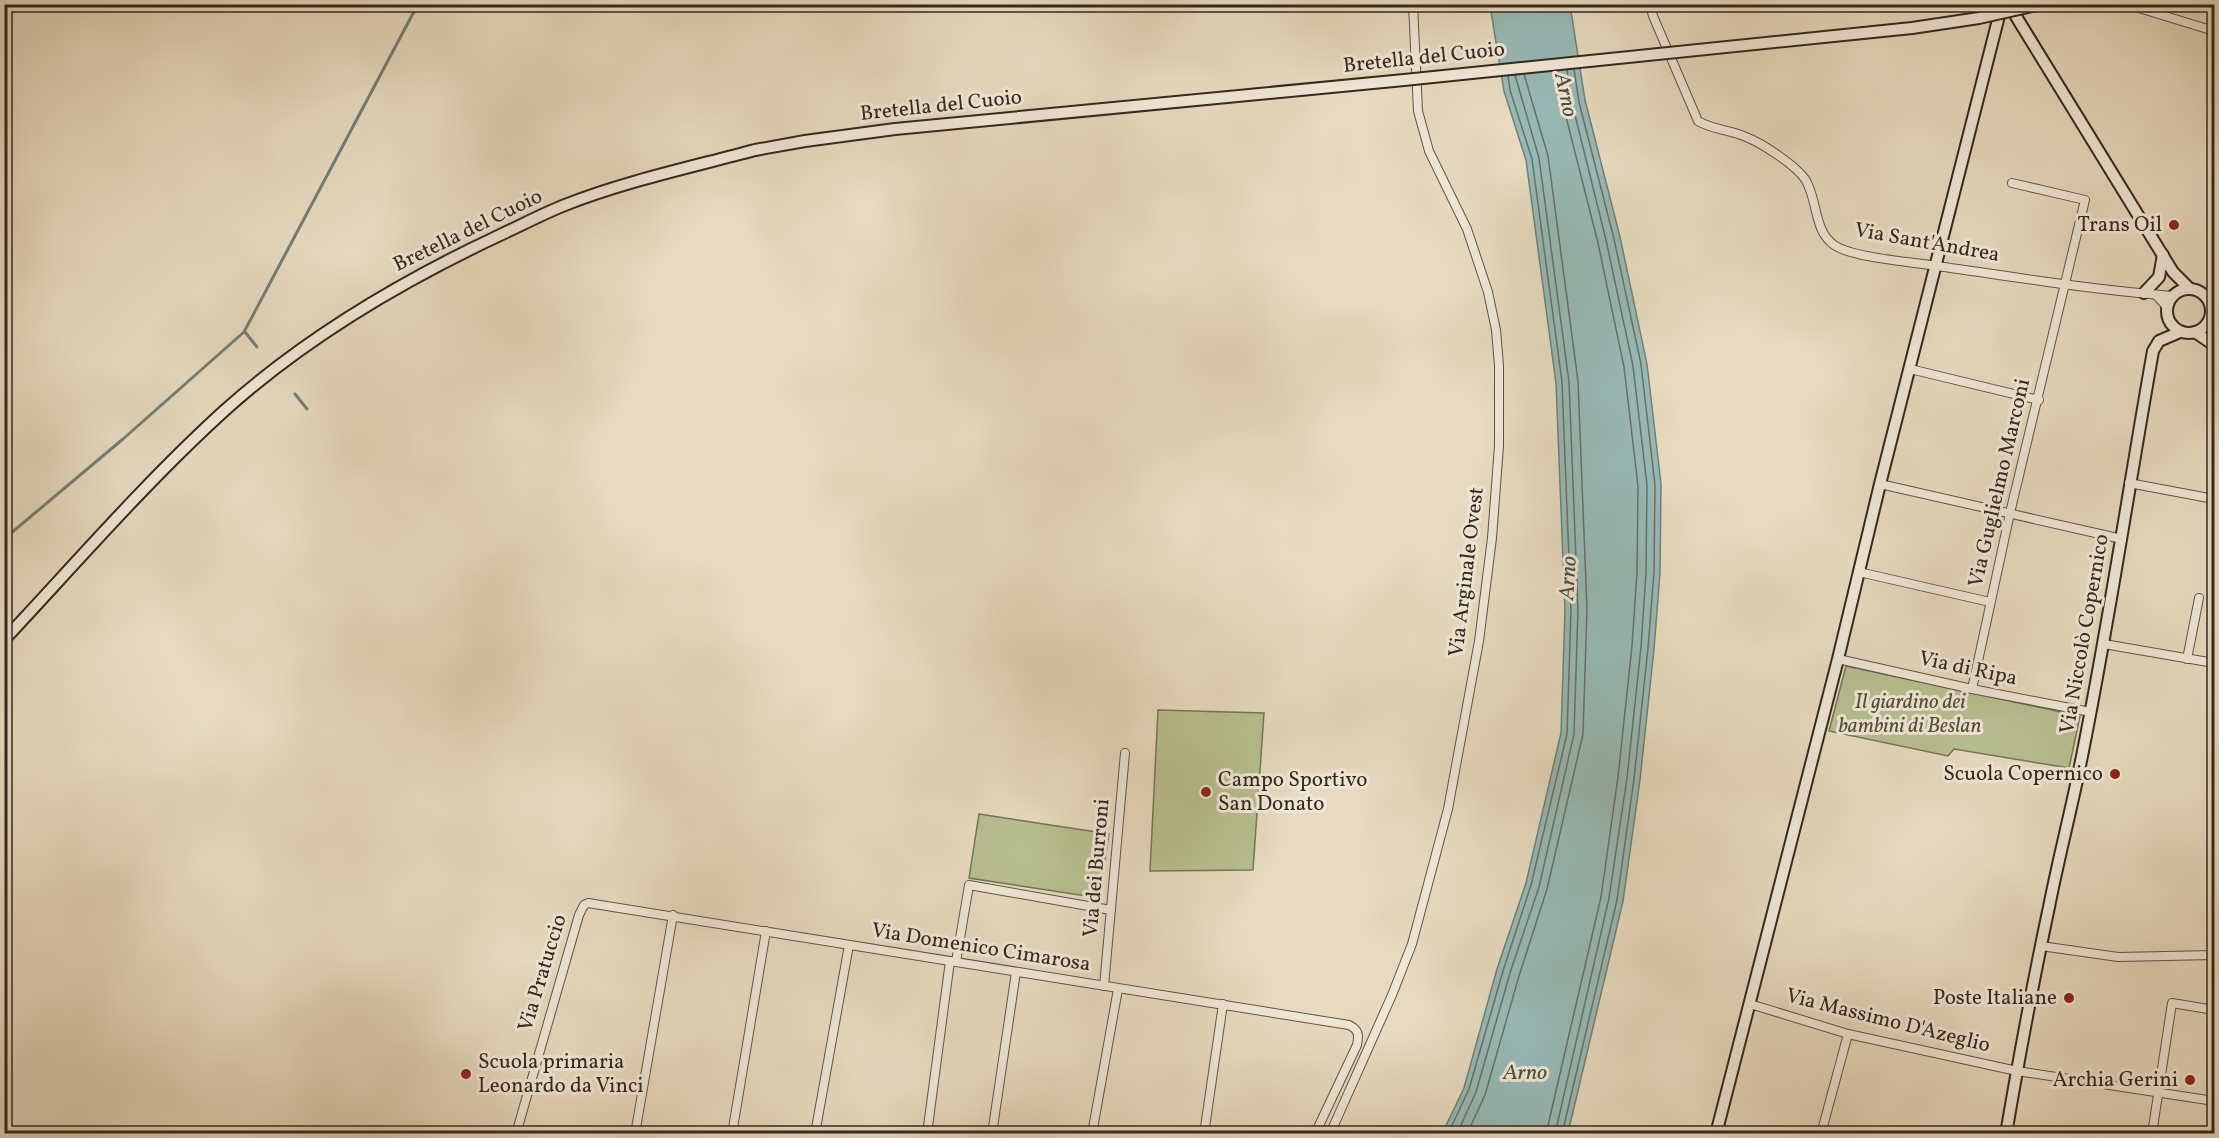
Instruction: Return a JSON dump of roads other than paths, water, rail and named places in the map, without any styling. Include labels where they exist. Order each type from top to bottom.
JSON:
[{"type":"main road","points":[[1716,1134],[2002,4]]},
{"type":"main road","points":[[2009,4],[2174,272],[2190,289],[2214,296]]},
{"type":"main road","name":"Bretella del Cuoio","points":[[4,640],[172,461],[225,411],[274,370],[347,317],[436,265],[564,205],[638,181],[755,150],[895,129],[1912,28],[1979,18],[2041,4]]},
{"type":"main road","points":[[2144,293],[2159,277],[2163,255]]},
{"type":"main road","points":[[2174,272],[2175,294],[2167,307],[2168,319],[2180,332],[2195,333],[2214,345]]},
{"type":"main road","points":[[2175,294],[2190,289]]},
{"type":"main road","points":[[2202,293],[2213,310],[2214,324]]},
{"type":"main road","points":[[2195,333],[2206,325],[2213,310]]},
{"type":"main road","name":"Via Niccolò Copernico","points":[[2006,1134],[2040,946],[2104,644],[2129,483],[2154,347],[2162,339],[2180,332]]},
{"type":"street","name":"Via Arginale Ovest","points":[[1330,1134],[1392,995],[1412,944],[1448,809],[1479,641],[1492,538],[1499,446],[1499,366],[1492,311],[1467,230],[1429,151],[1418,111],[1413,4]]},
{"type":"street","name":"Via Sant'Andrea","points":[[1650,4],[1698,121],[1706,126],[1745,136],[1770,149],[1804,178],[1811,192],[1819,224],[1834,245],[1847,251],[1892,260],[2066,285],[2156,295],[2175,294]]},
{"type":"street","points":[[2126,4],[2214,31]]},
{"type":"street","name":"Via Guglielmo Marconi","points":[[1972,689],[2010,513],[2085,200],[2012,183]]},
{"type":"street","points":[[2156,295],[2167,307]]},
{"type":"street","points":[[1910,369],[2038,400]]},
{"type":"street","points":[[2129,483],[2214,499]]},
{"type":"street","points":[[1880,484],[2122,539]]},
{"type":"street","points":[[1859,572],[1990,602]]},
{"type":"street","points":[[2187,659],[2199,598]]},
{"type":"street","points":[[2104,644],[2214,663]]},
{"type":"street","name":"Via di Ripa","points":[[1838,659],[1972,689],[2091,712]]},
{"type":"street","name":"Via dei Burroni","points":[[1104,986],[1125,753]]},
{"type":"street","points":[[927,1134],[953,962],[969,885],[1111,910]]},
{"type":"street","name":"Via Domenico Cimarosa","points":[[596,903],[1349,1025],[1358,1033],[1357,1045],[1315,1134]]},
{"type":"street","name":"Via Pratuccio","points":[[516,1134],[579,915],[584,905],[596,903]]},
{"type":"street","points":[[635,1134],[673,915]]},
{"type":"street","points":[[732,1134],[766,931]]},
{"type":"street","points":[[815,1134],[849,945]]},
{"type":"street","points":[[2040,946],[2118,957],[2214,955]]},
{"type":"street","points":[[992,1134],[1016,972]]},
{"type":"street","points":[[1092,1134],[1118,989]]},
{"type":"street","points":[[2152,1134],[2172,1003],[2214,1010]]},
{"type":"street","points":[[1204,1134],[1223,1004]]},
{"type":"street","name":"Via Massimo D'Azeglio","points":[[1750,1004],[1848,1034],[2017,1071],[2214,1101]]},
{"type":"street","points":[[1821,1134],[1848,1034]]},
{"type":"water","name":"Arno","points":[[1490,5],[1570,5],[1585,100],[1620,237],[1647,364],[1661,484],[1660,573],[1654,649],[1640,780],[1623,901],[1568,1133],[1482,1134],[1477,1131],[1442,1134],[1464,1088],[1497,969],[1526,883],[1561,733],[1565,610],[1556,383],[1526,160],[1504,91]]},
{"type":"waterway","points":[[4,539],[123,439],[244,332],[418,4]]},
{"type":"waterway","points":[[245,332],[257,347]]},
{"type":"waterway","points":[[295,394],[307,409]]},
{"type":"place","name":"Trans Oil","points":[[2174,225]]},
{"type":"place","name":"Scuola Copernico","points":[[2115,774]]},
{"type":"place","name":"Campo Sportivo San Donato","points":[[1206,792]]},
{"type":"place","name":"Poste Italiane","points":[[2069,998]]},
{"type":"place","name":"Scuola primaria Leonardo da Vinci","points":[[466,1074]]},
{"type":"place","name":"Archia Gerini","points":[[2190,1080]]},
{"type":"park label","name":"Il giardino dei bambini di Beslan","points":[[1910,714]]}]
